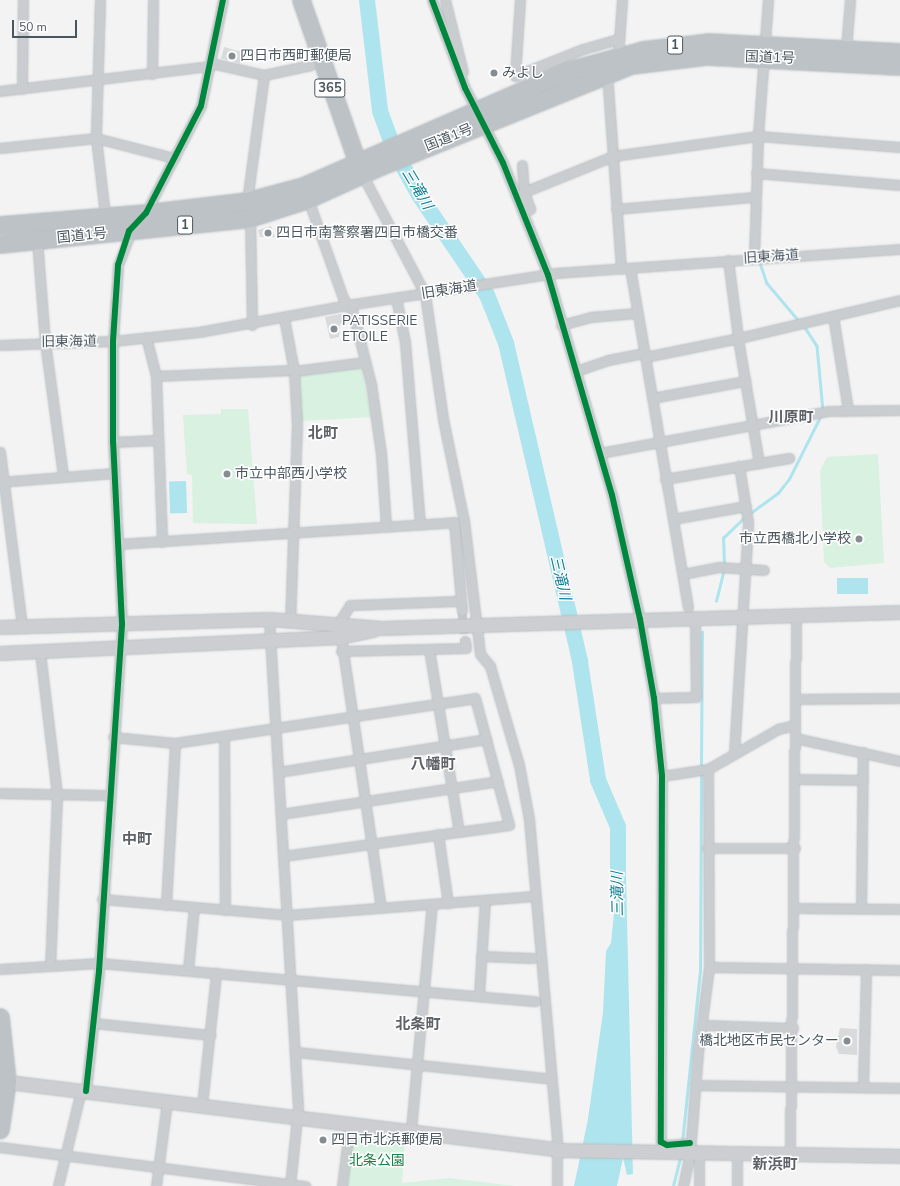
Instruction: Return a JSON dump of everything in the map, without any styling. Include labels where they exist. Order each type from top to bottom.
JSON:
[{"type":"highway","name":"365","points":[[301,0],[359,168]]},
{"type":"highway","name":"国道1号","points":[[473,121],[566,71],[618,56],[684,44],[900,66]]},
{"type":"highway","name":"国道1号","points":[[0,225],[104,215],[146,213],[247,201],[303,186],[359,168],[473,121],[607,73],[662,59],[764,51],[846,49],[900,52]]},
{"type":"highway","name":"国道1号","points":[[0,244],[250,218],[308,199],[359,168]]},
{"type":"highway","points":[[0,1017],[4,1081],[0,1129]]},
{"type":"street","points":[[22,88],[24,0]]},
{"type":"street","points":[[100,0],[96,138],[104,215]]},
{"type":"street","points":[[152,74],[153,0]]},
{"type":"street","points":[[58,1186],[64,1156],[83,1091],[93,1024],[99,963],[109,795],[122,624],[113,442],[113,341],[118,265],[129,231],[146,213],[202,106],[223,0]]},
{"type":"street","points":[[432,0],[465,88]]},
{"type":"street","points":[[445,0],[448,18],[461,58],[465,88],[473,121],[523,212],[548,275],[561,325],[600,453],[638,619],[654,698],[662,776],[661,1142],[676,1144],[691,1149]]},
{"type":"street","points":[[520,0],[515,76],[583,49],[619,38]]},
{"type":"street","points":[[618,56],[622,0]]},
{"type":"street","points":[[754,258],[754,197],[768,0]]},
{"type":"street","points":[[846,49],[850,0]]},
{"type":"street","points":[[0,91],[152,74],[211,64],[264,75],[311,65]]},
{"type":"street","points":[[607,73],[616,208],[625,268],[637,314],[645,355],[688,607]]},
{"type":"street","points":[[247,201],[264,75]]},
{"type":"street","points":[[524,192],[613,156],[758,136],[900,147]]},
{"type":"street","points":[[0,148],[96,138],[174,158]]},
{"type":"street","points":[[522,165],[524,192],[530,209],[523,212]]},
{"type":"street","points":[[359,168],[429,294],[443,419],[464,521],[482,624],[480,654],[490,666],[519,765],[529,819],[534,896],[560,1149],[557,1186]]},
{"type":"street","points":[[756,173],[900,185]]},
{"type":"street","points":[[616,208],[754,197]]},
{"type":"street","points":[[308,199],[347,305],[353,313],[365,362],[381,453],[386,527]]},
{"type":"street","points":[[250,218],[252,325]]},
{"type":"street","points":[[37,240],[45,342],[63,476]]},
{"type":"street","name":"旧東海道","points":[[0,345],[45,342],[113,341],[252,325],[347,305],[429,294],[548,275],[754,258],[900,249]]},
{"type":"street","points":[[728,260],[745,381],[760,463]]},
{"type":"street","points":[[396,298],[405,342],[420,524]]},
{"type":"street","points":[[576,371],[608,360],[739,338],[900,300]]},
{"type":"street","points":[[561,325],[590,317],[637,314]]},
{"type":"street","points":[[833,316],[848,410]]},
{"type":"street","points":[[284,318],[294,371],[297,424],[290,620]]},
{"type":"street","points":[[146,338],[156,376],[162,542]]},
{"type":"street","points":[[156,376],[294,371],[365,362]]},
{"type":"street","points":[[652,398],[745,381]]},
{"type":"street","points":[[600,453],[829,411],[900,410]]},
{"type":"street","points":[[113,442],[158,440]]},
{"type":"street","points":[[0,452],[2,482],[22,626]]},
{"type":"street","points":[[665,479],[789,458]]},
{"type":"street","points":[[734,754],[741,616],[748,522],[740,466]]},
{"type":"street","points":[[2,482],[114,473]]},
{"type":"street","points":[[672,519],[746,508]]},
{"type":"street","points":[[118,544],[454,522],[462,611]]},
{"type":"street","points":[[683,574],[723,568],[764,570]]},
{"type":"street","points":[[381,908],[357,760],[341,651],[339,622],[350,605],[460,601]]},
{"type":"street","points":[[0,653],[340,637],[382,628],[900,612]]},
{"type":"street","points":[[790,1154],[795,908],[796,615]]},
{"type":"street","points":[[0,627],[269,619],[339,622],[382,628]]},
{"type":"street","points":[[269,619],[296,1052],[298,1116],[290,1185]]},
{"type":"street","points":[[654,698],[696,697],[695,624]]},
{"type":"street","points":[[341,651],[466,648],[465,640]]},
{"type":"street","points":[[429,649],[459,832]]},
{"type":"street","points":[[40,652],[57,795],[50,966]]},
{"type":"street","points":[[113,737],[175,743],[351,718],[475,698],[509,825],[283,856]]},
{"type":"street","points":[[796,699],[900,698]]},
{"type":"street","points":[[662,776],[703,771],[778,729],[795,725]]},
{"type":"street","points":[[224,736],[225,910]]},
{"type":"street","points":[[795,738],[900,761]]},
{"type":"street","points":[[278,772],[486,739]]},
{"type":"street","points":[[166,905],[175,743]]},
{"type":"street","points":[[861,908],[863,752]]},
{"type":"street","points":[[683,1186],[691,1149],[695,1085],[709,967],[707,848],[703,771]]},
{"type":"street","points":[[795,779],[863,780]]},
{"type":"street","points":[[281,814],[498,781]]},
{"type":"street","points":[[0,793],[109,795]]},
{"type":"street","points":[[438,834],[448,903]]},
{"type":"street","points":[[707,848],[795,848]]},
{"type":"street","points":[[102,900],[287,915],[534,896]]},
{"type":"street","points":[[479,996],[485,900]]},
{"type":"street","points":[[411,1129],[432,904]]},
{"type":"street","points":[[188,970],[194,907]]},
{"type":"street","points":[[795,908],[900,908]]},
{"type":"street","points":[[481,956],[533,958]]},
{"type":"street","points":[[0,969],[99,963],[424,990],[535,1001]]},
{"type":"street","points":[[709,967],[900,970]]},
{"type":"street","points":[[863,1087],[866,969]]},
{"type":"street","points":[[202,1105],[216,973]]},
{"type":"street","points":[[93,1024],[210,1035]]},
{"type":"street","points":[[702,1025],[793,1028]]},
{"type":"street","points":[[296,1052],[552,1079]]},
{"type":"street","points":[[4,1081],[411,1129],[560,1149],[691,1149],[737,1153],[900,1156]]},
{"type":"street","points":[[695,1085],[900,1088]]},
{"type":"street","points":[[156,1186],[167,1101]]},
{"type":"street","points":[[342,1186],[350,1123]]},
{"type":"street","points":[[0,1147],[306,1186]]},
{"type":"street","points":[[691,1149],[699,1186]]},
{"type":"street","points":[[737,1153],[737,1186]]},
{"type":"green space","points":[[353,367],[362,369],[371,417],[302,421],[297,374]]},
{"type":"green space","points":[[221,409],[248,409],[257,524],[193,523],[192,475],[187,474],[183,415],[221,414]]},
{"type":"green space","points":[[878,454],[884,563],[830,568],[824,562],[820,471],[827,457]]},
{"type":"green space","name":"北条公園","points":[[353,1133],[405,1139],[402,1183],[449,1178],[515,1186],[346,1186]]},
{"type":"water","points":[[186,481],[187,513],[170,514],[169,482]]},
{"type":"water","points":[[837,578],[868,578],[868,594],[837,594]]},
{"type":"water","points":[[622,834],[626,876],[633,1174],[627,1175],[623,1158],[617,1186],[574,1186],[588,1119],[603,1012],[606,951],[611,943]]},
{"type":"building","name":"四日市西町郵便局","points":[[224,47],[243,52],[240,64],[221,59]]},
{"type":"building","name":"四日市南警察署四日市橋交番","points":[[271,226],[275,237],[260,237],[258,230]]},
{"type":"building","name":"PATISSERIE ETOILE","points":[[346,313],[349,322],[340,324],[339,337],[330,339],[325,317]]},
{"type":"building","name":"橋北地区市民センター","points":[[840,1028],[857,1029],[857,1055],[839,1054],[836,1047]]},
{"type":"waterway","name":"三滝川","points":[[367,0],[380,111],[395,152],[419,195],[487,295],[506,343],[580,662],[598,780],[618,827],[618,890]]},
{"type":"waterway","points":[[760,263],[767,283],[799,321]]},
{"type":"waterway","points":[[804,326],[817,346],[823,411]]},
{"type":"waterway","points":[[749,514],[778,493],[789,479],[821,415]]},
{"type":"waterway","points":[[724,565],[723,538],[745,517]]},
{"type":"waterway","points":[[716,601],[724,570]]},
{"type":"waterway","points":[[701,767],[702,632]]},
{"type":"waterway","points":[[682,1142],[700,972],[701,772]]},
{"type":"waterway","points":[[673,1186],[680,1157]]},
{"type":"tunnel","points":[[462,611],[465,641]]},
{"type":"cycle path","points":[[86,1091],[99,971],[122,624],[113,442],[113,341],[118,265],[129,231],[146,213],[201,106],[223,0]]},
{"type":"cycle path","points":[[432,0],[465,88],[503,163],[548,275],[612,495],[640,619],[654,698],[662,776],[661,1142],[667,1145],[690,1143]]},
{"type":"place","name":"四日市西町郵便局","points":[[232,56]]},
{"type":"place","name":"みよし","points":[[494,73]]},
{"type":"place","name":"四日市南警察署四日市橋交番","points":[[268,233]]},
{"type":"place","name":"PATISSERIE ETOILE","points":[[334,329]]},
{"type":"place","name":"市立中部西小学校","points":[[227,474]]},
{"type":"place","name":"市立西橋北小学校","points":[[859,539]]},
{"type":"place","name":"橋北地区市民センター","points":[[847,1041]]},
{"type":"place","name":"四日市北浜郵便局","points":[[323,1140]]},
{"type":"district","name":"川原町","points":[[791,418]]},
{"type":"district","name":"北町","points":[[323,434]]},
{"type":"district","name":"八幡町","points":[[433,765]]},
{"type":"district","name":"中町","points":[[137,840]]},
{"type":"district","name":"北条町","points":[[418,1025]]},
{"type":"district","name":"新浜町","points":[[775,1165]]}]
